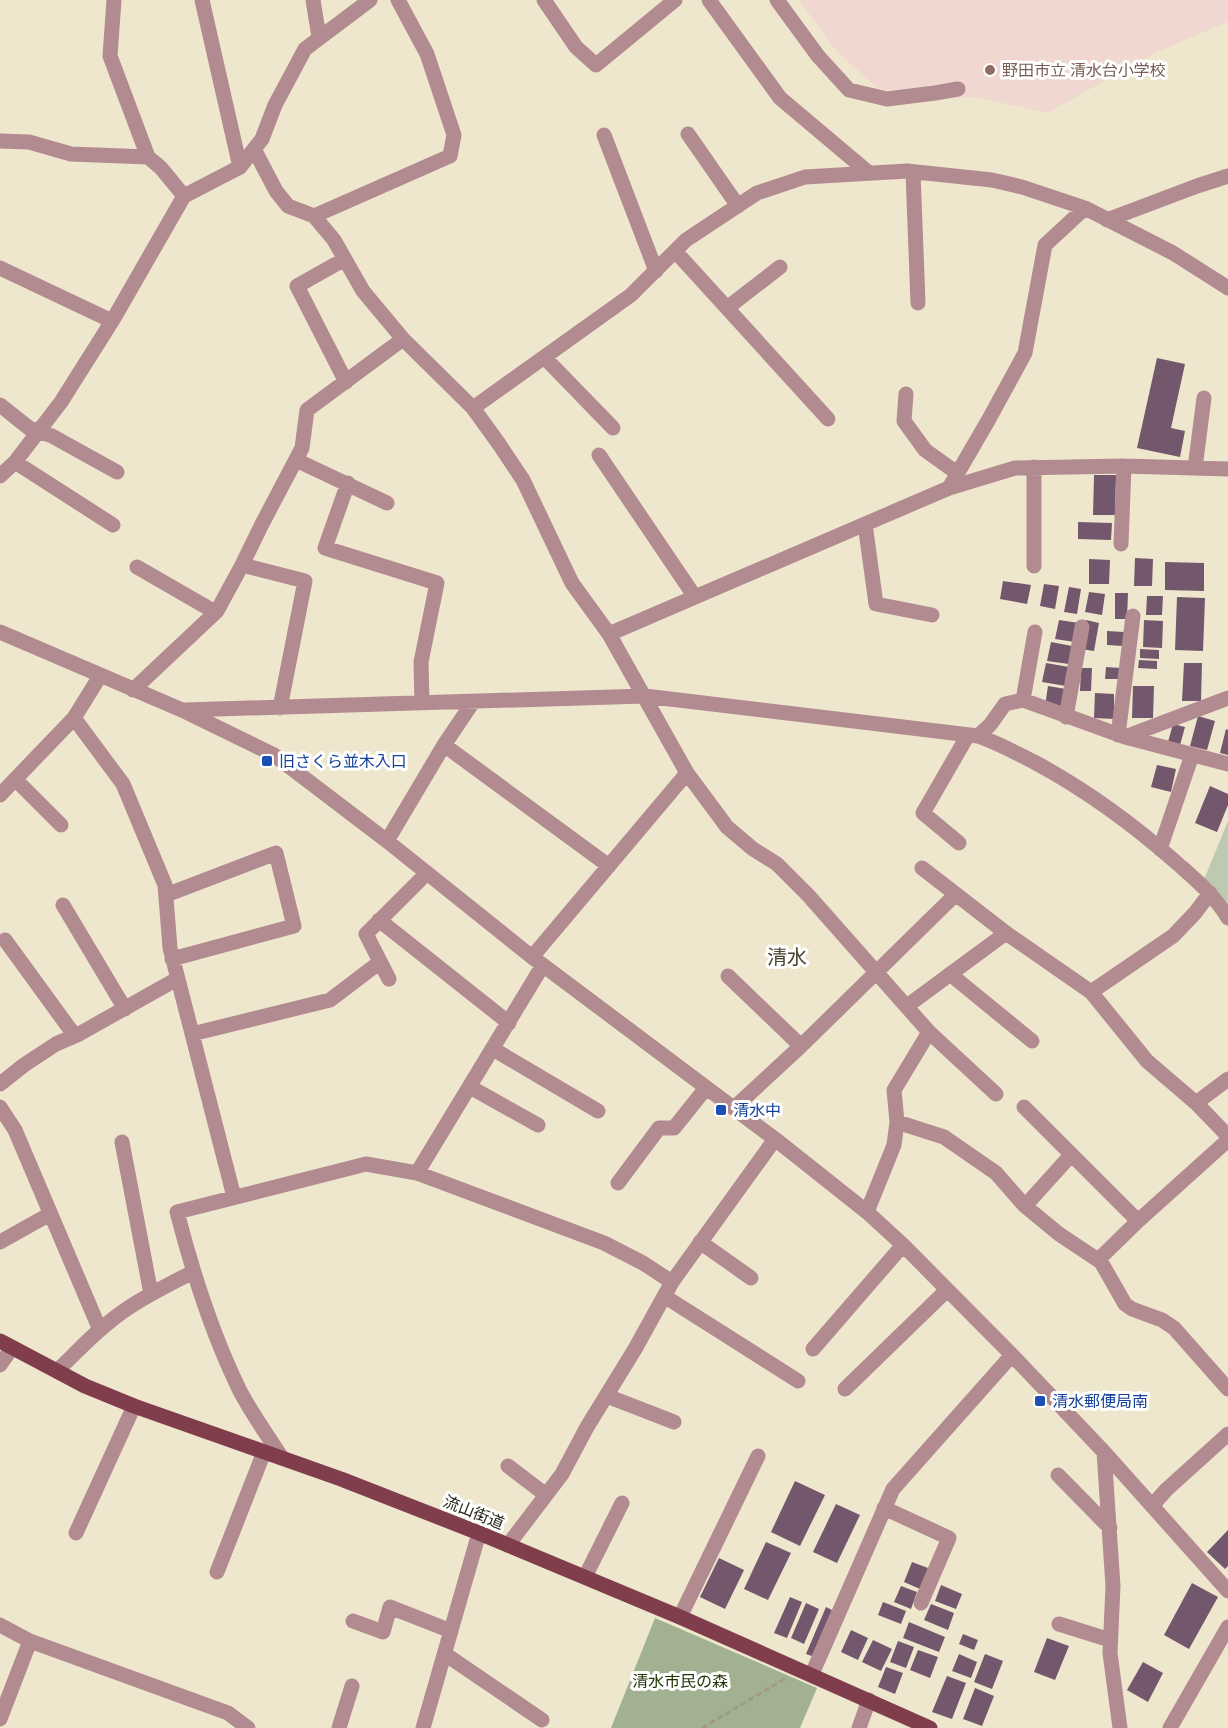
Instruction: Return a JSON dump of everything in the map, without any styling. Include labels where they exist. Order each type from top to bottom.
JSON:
[{"type":"main road","name":"流山街道","points":[[6,1344],[86,1386],[134,1406],[383,1494],[680,1617],[930,1728]]},
{"type":"street","points":[[114,0],[110,56],[148,157],[184,196]]},
{"type":"street","points":[[202,0],[240,167]]},
{"type":"street","points":[[313,0],[319,37]]},
{"type":"street","points":[[0,477],[15,462],[61,402],[112,321],[184,196],[240,167],[262,139],[275,105],[305,49],[370,0]]},
{"type":"street","points":[[314,216],[450,156],[454,135],[451,125],[427,54],[398,0]]},
{"type":"street","points":[[544,0],[576,47],[596,64],[675,0]]},
{"type":"street","points":[[709,0],[780,98],[869,173]]},
{"type":"street","points":[[777,0],[818,56],[849,90],[887,99],[958,89]]},
{"type":"street","points":[[688,134],[738,206]]},
{"type":"street","points":[[604,135],[656,271]]},
{"type":"street","points":[[1,140],[29,142],[71,154],[148,157]]},
{"type":"street","points":[[254,149],[276,191],[288,206],[314,216],[334,240],[363,291],[403,339],[473,408],[523,480],[572,583],[609,634],[687,773],[727,827],[753,849],[777,864],[808,895],[929,1032],[996,1094]]},
{"type":"street","points":[[913,172],[918,303]]},
{"type":"street","points":[[473,408],[631,295],[686,240],[756,193],[805,177],[913,172],[992,180],[1022,187],[1085,208],[1173,253],[1228,288]]},
{"type":"street","points":[[1107,220],[1228,176]]},
{"type":"street","points":[[949,488],[1025,352],[1045,245],[1085,208]]},
{"type":"street","points":[[675,251],[828,418]]},
{"type":"street","points":[[345,259],[297,286],[346,382]]},
{"type":"street","points":[[727,308],[780,267]]},
{"type":"street","points":[[0,268],[112,321]]},
{"type":"street","points":[[133,690],[214,612],[242,565],[302,448],[307,411],[403,339]]},
{"type":"street","points":[[545,358],[614,428]]},
{"type":"street","points":[[906,394],[904,421],[925,450],[957,473]]},
{"type":"street","points":[[1195,468],[1204,398]]},
{"type":"street","points":[[0,405],[29,428],[117,471]]},
{"type":"street","points":[[598,455],[695,597]]},
{"type":"street","points":[[296,460],[387,503]]},
{"type":"street","points":[[15,462],[113,525]]},
{"type":"street","points":[[609,634],[949,488],[1015,468],[1124,466],[1228,469]]},
{"type":"street","points":[[1121,544],[1124,466]]},
{"type":"street","points":[[1034,467],[1034,566]]},
{"type":"street","points":[[348,483],[325,548],[437,583],[421,662],[422,703]]},
{"type":"street","points":[[865,524],[876,604],[932,615]]},
{"type":"street","points":[[242,565],[305,581],[279,708]]},
{"type":"street","points":[[137,567],[214,612]]},
{"type":"street","points":[[1122,736],[1133,616]]},
{"type":"street","points":[[1066,717],[1082,627]]},
{"type":"street","points":[[0,632],[182,711],[274,755],[387,841],[537,961],[775,1139],[867,1212],[903,1245],[1104,1452],[1228,1591]]},
{"type":"street","points":[[1023,700],[1035,632]]},
{"type":"street","points":[[0,795],[74,718],[100,676]]},
{"type":"street","points":[[182,711],[645,696],[973,736],[997,743],[1050,771],[1104,804],[1145,835],[1210,893],[1226,911]]},
{"type":"street","points":[[1122,736],[1228,698]]},
{"type":"street","points":[[959,843],[923,813],[973,736],[990,725],[1005,705],[1023,700],[1122,736],[1228,764]]},
{"type":"street","points":[[387,841],[444,745],[473,702]]},
{"type":"street","points":[[74,718],[123,784],[165,885],[172,959],[234,1197]]},
{"type":"street","points":[[444,745],[609,866]]},
{"type":"street","points":[[1160,849],[1192,755]]},
{"type":"street","points":[[417,1173],[509,1023],[537,961],[609,866],[687,773]]},
{"type":"street","points":[[15,779],[61,825]]},
{"type":"street","points":[[166,895],[276,853],[294,926],[172,959]]},
{"type":"street","points":[[922,868],[1006,933],[1091,992],[1147,1061],[1196,1103],[1228,1136]]},
{"type":"street","points":[[389,979],[366,934],[427,873]]},
{"type":"street","points":[[1091,992],[1173,936],[1210,893]]},
{"type":"street","points":[[734,1108],[956,895]]},
{"type":"street","points":[[63,905],[125,1009]]},
{"type":"street","points":[[379,920],[509,1023]]},
{"type":"street","points":[[907,1006],[1006,933]]},
{"type":"street","points":[[5,940],[75,1036]]},
{"type":"street","points":[[192,1034],[330,1000],[380,962]]},
{"type":"street","points":[[950,975],[1032,1041]]},
{"type":"street","points":[[729,976],[801,1046]]},
{"type":"street","points":[[0,1084],[56,1044],[75,1036],[177,980]]},
{"type":"street","points":[[867,1212],[894,1145],[897,1122],[894,1090],[929,1032]]},
{"type":"street","points":[[493,1049],[598,1111]]},
{"type":"street","points":[[1196,1103],[1228,1079]]},
{"type":"street","points":[[470,1087],[538,1125]]},
{"type":"street","points":[[618,1183],[659,1128],[674,1128],[706,1088]]},
{"type":"street","points":[[0,1107],[15,1130],[100,1330]]},
{"type":"street","points":[[1024,1107],[1138,1221]]},
{"type":"street","points":[[897,1122],[944,1137],[996,1173],[1025,1206],[1059,1234],[1098,1260],[1107,1271],[1125,1304],[1132,1309],[1162,1320],[1174,1328],[1228,1389]]},
{"type":"street","points":[[508,1545],[562,1474],[672,1282],[775,1139]]},
{"type":"street","points":[[1098,1260],[1228,1140]]},
{"type":"street","points":[[122,1142],[152,1294]]},
{"type":"street","points":[[1025,1206],[1071,1155]]},
{"type":"street","points":[[282,1458],[241,1394],[225,1359],[193,1272],[177,1212],[366,1164],[417,1173],[603,1244],[643,1263],[672,1282]]},
{"type":"street","points":[[0,1242],[50,1214]]},
{"type":"street","points":[[700,1242],[750,1278]]},
{"type":"street","points":[[813,1349],[903,1245]]},
{"type":"street","points":[[57,1371],[119,1315],[193,1272]]},
{"type":"street","points":[[845,1389],[947,1290]]},
{"type":"street","points":[[664,1296],[798,1381]]},
{"type":"street","points":[[0,1365],[6,1344]]},
{"type":"street","points":[[806,1672],[893,1489],[1012,1355]]},
{"type":"street","points":[[607,1396],[675,1422]]},
{"type":"street","points":[[76,1533],[134,1406]]},
{"type":"street","points":[[1152,1506],[1228,1434]]},
{"type":"street","points":[[217,1572],[264,1452]]},
{"type":"street","points":[[1104,1452],[1113,1586],[1110,1653],[1120,1728]]},
{"type":"street","points":[[680,1617],[758,1456]]},
{"type":"street","points":[[508,1466],[546,1495]]},
{"type":"street","points":[[1058,1475],[1110,1528]]},
{"type":"street","points":[[585,1577],[622,1503]]},
{"type":"street","points":[[884,1509],[949,1538],[921,1603]]},
{"type":"street","points":[[423,1728],[479,1533]]},
{"type":"street","points":[[353,1621],[383,1632],[390,1607],[451,1631]]},
{"type":"street","points":[[1059,1624],[1110,1640]]},
{"type":"street","points":[[0,1625],[30,1641],[228,1713],[248,1728]]},
{"type":"street","points":[[1170,1728],[1228,1627]]},
{"type":"street","points":[[1,1714],[30,1641]]},
{"type":"street","points":[[445,1654],[542,1720]]},
{"type":"street","points":[[339,1728],[352,1686]]},
{"type":"street","points":[[859,1728],[869,1700]]},
{"type":"path","points":[[702,1728],[806,1672]]},
{"type":"shaded area","name":"野田市立 清水台小学校","points":[[799,0],[1228,0],[1228,22],[1157,52],[1047,113],[975,97],[923,99],[877,88],[835,50]]},
{"type":"green space","points":[[1228,821],[1228,903],[1203,882]]},
{"type":"green space","name":"清水市民の森","points":[[655,1618],[817,1688],[800,1728],[611,1728]]},
{"type":"building","points":[[1157,358],[1185,364],[1171,428],[1185,431],[1180,457],[1137,448]]},
{"type":"building","points":[[1094,475],[1116,475],[1115,515],[1093,515]]},
{"type":"building","points":[[1078,522],[1112,523],[1111,540],[1078,539]]},
{"type":"building","points":[[1135,558],[1153,559],[1152,586],[1134,586]]},
{"type":"building","points":[[1089,559],[1110,560],[1109,584],[1089,584]]},
{"type":"building","points":[[1165,562],[1204,563],[1204,591],[1165,590]]},
{"type":"building","points":[[1003,581],[1031,585],[1027,604],[1000,599]]},
{"type":"building","points":[[1044,584],[1059,586],[1055,609],[1040,606]]},
{"type":"building","points":[[1069,587],[1081,589],[1077,614],[1064,612]]},
{"type":"building","points":[[1089,592],[1105,594],[1102,615],[1085,612]]},
{"type":"building","points":[[1115,593],[1128,593],[1127,619],[1115,619]]},
{"type":"building","points":[[1147,596],[1163,596],[1162,615],[1146,615]]},
{"type":"building","points":[[1177,597],[1205,598],[1203,651],[1175,650]]},
{"type":"building","points":[[1059,620],[1079,623],[1075,642],[1055,639]]},
{"type":"building","points":[[1086,620],[1099,623],[1094,651],[1081,649]]},
{"type":"building","points":[[1144,620],[1163,621],[1162,648],[1143,647]]},
{"type":"building","points":[[1107,631],[1124,632],[1123,646],[1107,645]]},
{"type":"building","points":[[1051,642],[1072,646],[1069,664],[1047,661]]},
{"type":"building","points":[[1140,649],[1159,650],[1159,659],[1140,658]]},
{"type":"building","points":[[1139,660],[1157,661],[1157,669],[1138,668]]},
{"type":"building","points":[[1046,663],[1069,667],[1066,686],[1042,682]]},
{"type":"building","points":[[1184,663],[1202,663],[1201,701],[1182,701]]},
{"type":"building","points":[[1106,667],[1121,668],[1120,679],[1105,679]]},
{"type":"building","points":[[1081,668],[1092,668],[1091,691],[1080,691]]},
{"type":"building","points":[[1048,686],[1066,689],[1063,709],[1045,706]]},
{"type":"building","points":[[1133,686],[1154,686],[1153,718],[1132,718]]},
{"type":"building","points":[[1095,693],[1114,694],[1114,719],[1094,718]]},
{"type":"building","points":[[1198,716],[1215,721],[1207,750],[1190,746]]},
{"type":"building","points":[[1173,724],[1185,727],[1180,745],[1168,742]]},
{"type":"building","points":[[1226,729],[1228,730],[1228,755],[1220,753]]},
{"type":"building","points":[[1157,765],[1176,769],[1171,792],[1151,787]]},
{"type":"building","points":[[1210,786],[1228,794],[1228,805],[1217,832],[1195,823]]},
{"type":"building","points":[[795,1481],[825,1495],[800,1546],[771,1532]]},
{"type":"building","points":[[836,1504],[860,1515],[837,1563],[813,1552]]},
{"type":"building","points":[[1228,1530],[1228,1566],[1225,1569],[1207,1552]]},
{"type":"building","points":[[766,1542],[791,1553],[768,1600],[744,1589]]},
{"type":"building","points":[[719,1558],[744,1570],[725,1609],[700,1597]]},
{"type":"building","points":[[912,1562],[928,1568],[920,1589],[904,1582]]},
{"type":"building","points":[[1192,1583],[1218,1597],[1189,1649],[1164,1635]]},
{"type":"building","points":[[941,1585],[962,1594],[956,1609],[935,1601]]},
{"type":"building","points":[[901,1586],[917,1592],[911,1609],[894,1602]]},
{"type":"building","points":[[790,1597],[802,1602],[787,1638],[774,1633]]},
{"type":"building","points":[[883,1602],[906,1611],[901,1624],[878,1615]]},
{"type":"building","points":[[806,1603],[819,1609],[804,1644],[791,1638]]},
{"type":"building","points":[[931,1604],[954,1613],[948,1630],[924,1620]]},
{"type":"building","points":[[826,1607],[832,1610],[812,1656],[806,1654]]},
{"type":"building","points":[[909,1622],[945,1637],[939,1652],[903,1638]]},
{"type":"building","points":[[851,1630],[868,1638],[858,1660],[841,1652]]},
{"type":"building","points":[[963,1634],[978,1640],[974,1650],[959,1644]]},
{"type":"building","points":[[1047,1638],[1069,1646],[1055,1680],[1034,1672]]},
{"type":"building","points":[[873,1640],[892,1649],[881,1671],[862,1662]]},
{"type":"building","points":[[898,1641],[914,1647],[906,1668],[890,1662]]},
{"type":"building","points":[[918,1650],[938,1657],[930,1678],[910,1670]]},
{"type":"building","points":[[959,1654],[977,1662],[971,1678],[952,1671]]},
{"type":"building","points":[[985,1654],[1003,1661],[992,1689],[974,1682]]},
{"type":"building","points":[[1143,1662],[1163,1673],[1148,1702],[1127,1690]]},
{"type":"building","points":[[886,1667],[903,1673],[895,1694],[878,1687]]},
{"type":"building","points":[[947,1676],[966,1683],[952,1719],[932,1712]]},
{"type":"building","points":[[975,1688],[994,1696],[982,1726],[963,1719]]},
{"type":"place","name":"野田市立 清水台小学校","points":[[990,70]]},
{"type":"place","name":"旧さくら並木入口","points":[[267,761]]},
{"type":"place","name":"清水中","points":[[721,1110]]},
{"type":"place","name":"清水郵便局南","points":[[1040,1401]]},
{"type":"district","name":"清水","points":[[787,957]]}]
